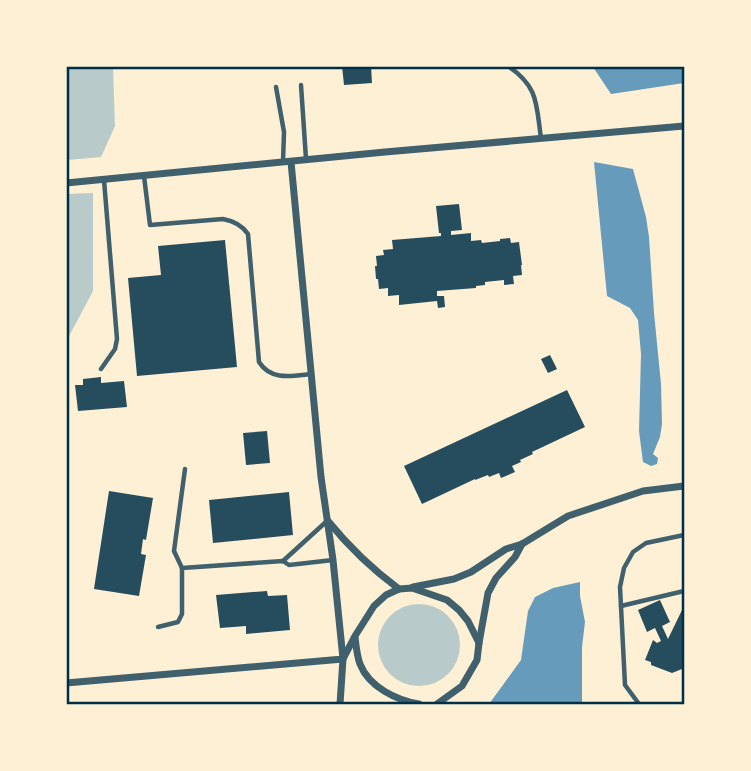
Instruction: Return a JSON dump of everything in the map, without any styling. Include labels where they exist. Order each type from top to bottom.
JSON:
[{"type":"street","points":[[66,183],[684,126]]},
{"type":"street","points":[[287,162],[343,659],[340,705]]},
{"type":"street","points":[[343,659],[374,606],[386,595],[399,589],[454,579],[471,572],[506,549],[522,544],[568,516],[643,491],[684,486]]},
{"type":"street","points":[[327,521],[346,543],[399,589]]},
{"type":"street","points":[[355,636],[359,662],[369,678],[403,701],[421,705],[438,704],[462,686],[477,660],[488,593],[496,578],[516,557],[522,544]]},
{"type":"street","points":[[411,588],[447,600],[468,621],[479,643]]},
{"type":"street","points":[[66,683],[343,659]]},
{"type":"lane","points":[[508,66],[521,75],[532,88],[541,139]]},
{"type":"lane","points":[[301,85],[306,160]]},
{"type":"lane","points":[[276,87],[287,162]]},
{"type":"lane","points":[[144,176],[150,225],[223,219],[235,222],[245,229],[248,234],[259,362],[267,371],[278,376],[311,374]]},
{"type":"lane","points":[[101,369],[115,349],[117,339],[104,180]]},
{"type":"lane","points":[[158,626],[178,622],[182,614],[182,568],[174,551],[185,469]]},
{"type":"lane","points":[[283,561],[327,521]]},
{"type":"lane","points":[[639,705],[625,685],[620,587],[624,568],[633,552],[646,543],[684,535]]},
{"type":"lane","points":[[182,568],[283,561],[289,565],[333,560]]},
{"type":"lane","points":[[621,606],[684,591]]},
{"type":"shaded area","points":[[67,66],[113,67],[115,126],[101,157],[67,160]]},
{"type":"shaded area","points":[[93,193],[93,291],[67,340],[67,194]]},
{"type":"shaded area","points":[[419,604],[435,607],[448,616],[457,629],[460,645],[457,661],[448,674],[435,683],[419,686],[403,683],[390,674],[381,661],[378,645],[381,629],[390,616],[403,607]]},
{"type":"water","points":[[593,67],[684,67],[684,83],[611,94]]},
{"type":"water","points":[[594,162],[633,169],[646,217],[662,424],[653,454],[658,458],[657,464],[651,466],[643,462],[639,431],[641,354],[638,320],[630,308],[607,296]]},
{"type":"water","points":[[580,582],[585,622],[582,704],[489,704],[521,660],[528,611],[535,597],[553,588]]},
{"type":"building","points":[[342,66],[371,66],[372,83],[344,85]]},
{"type":"building","points":[[459,204],[462,230],[451,231],[451,235],[471,233],[471,241],[481,240],[482,243],[510,238],[511,243],[519,242],[522,275],[513,276],[514,284],[504,285],[504,280],[485,282],[485,285],[476,288],[437,291],[437,296],[444,296],[445,307],[438,308],[437,301],[399,305],[399,295],[388,296],[388,288],[379,289],[376,256],[384,255],[383,250],[393,249],[392,240],[441,236],[436,206]]},
{"type":"building","points":[[225,240],[237,367],[137,376],[128,278],[161,275],[158,246]]},
{"type":"building","points":[[550,355],[557,369],[548,373],[541,359]]},
{"type":"building","points":[[101,377],[101,383],[124,381],[127,407],[78,411],[75,385],[83,385],[83,379]]},
{"type":"building","points":[[567,390],[585,427],[532,452],[533,454],[512,466],[515,472],[501,478],[499,473],[475,479],[422,504],[404,466]]},
{"type":"building","points":[[267,431],[270,463],[246,465],[243,433]]},
{"type":"building","points":[[109,491],[153,498],[146,540],[143,539],[141,554],[146,555],[139,596],[94,589]]},
{"type":"building","points":[[289,492],[293,535],[213,543],[209,500]]},
{"type":"building","points":[[267,591],[268,596],[287,595],[290,630],[246,634],[246,626],[220,628],[216,595]]},
{"type":"building","points":[[660,600],[670,622],[662,626],[668,639],[682,610],[684,611],[684,664],[682,669],[672,673],[645,660],[653,640],[657,643],[661,641],[655,628],[647,632],[638,610]]}]
